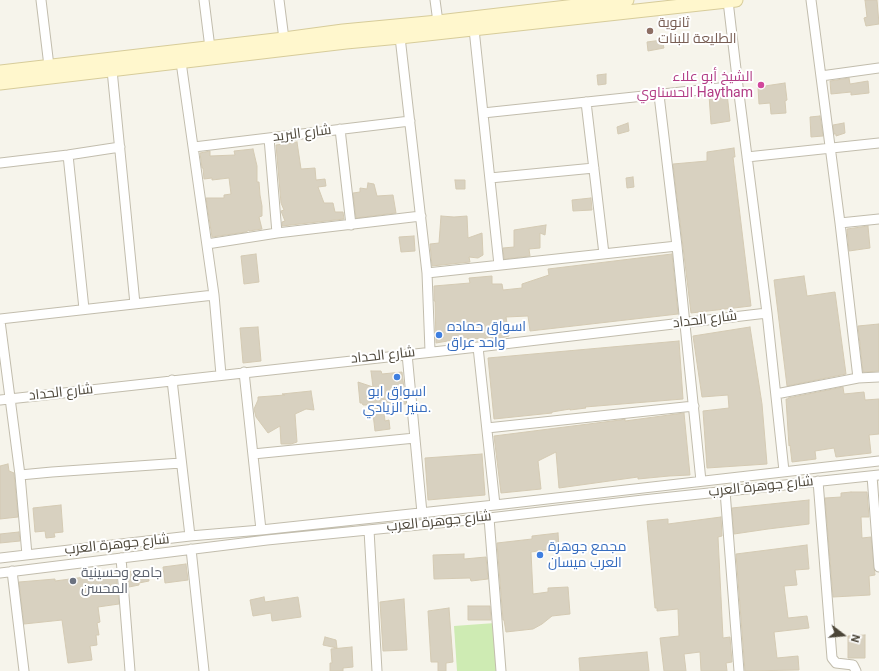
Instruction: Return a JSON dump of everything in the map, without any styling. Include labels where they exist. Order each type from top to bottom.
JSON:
[{"type":"street","points":[[40,0],[50,66]]},
{"type":"street","points":[[204,0],[210,48]]},
{"type":"street","points":[[279,0],[284,39]]},
{"type":"street","points":[[435,0],[438,22]]},
{"type":"street","points":[[0,83],[181,62],[438,22],[594,2],[628,0]]},
{"type":"street","points":[[344,36],[400,37],[732,0],[738,86],[767,313],[784,471]]},
{"type":"street","points":[[810,0],[840,222],[858,378]]},
{"type":"street","points":[[474,29],[499,265]]},
{"type":"street","points":[[400,37],[427,273],[430,351]]},
{"type":"street","points":[[0,72],[284,39],[317,40]]},
{"type":"street","points":[[181,62],[214,296],[221,375]]},
{"type":"street","points":[[821,76],[879,68]]},
{"type":"street","points":[[112,70],[135,304]]},
{"type":"street","points":[[483,113],[738,86]]},
{"type":"street","points":[[659,95],[677,246],[701,481]]},
{"type":"street","points":[[586,102],[604,254]]},
{"type":"street","name":"شارع البريد","points":[[194,147],[410,121]]},
{"type":"street","points":[[340,130],[351,225]]},
{"type":"street","points":[[269,138],[277,233]]},
{"type":"street","points":[[747,157],[879,143]]},
{"type":"street","points":[[0,163],[120,147]]},
{"type":"street","points":[[68,155],[84,309]]},
{"type":"street","points":[[490,178],[594,168]]},
{"type":"street","points":[[207,244],[277,233],[421,216]]},
{"type":"street","points":[[840,222],[879,219]]},
{"type":"street","points":[[427,273],[677,246]]},
{"type":"street","points":[[27,555],[20,475],[5,399],[0,320],[84,309],[214,296]]},
{"type":"street","name":"شارع الحداد","points":[[5,399],[430,351],[478,347],[767,313]]},
{"type":"street","points":[[478,347],[495,505]]},
{"type":"street","points":[[407,354],[422,513]]},
{"type":"street","points":[[244,372],[261,530]]},
{"type":"street","points":[[776,394],[858,378],[879,377]]},
{"type":"street","points":[[172,380],[190,536]]},
{"type":"street","points":[[487,428],[694,406]]},
{"type":"street","points":[[253,454],[415,438]]},
{"type":"street","name":"شارع جوهرة العرب","points":[[0,558],[190,536],[261,530],[495,505],[879,461]]},
{"type":"street","points":[[20,475],[181,463]]},
{"type":"street","points":[[876,476],[879,567]]},
{"type":"street","name":"شارع جوهرة العرب","points":[[0,573],[191,549],[876,476]]},
{"type":"street","points":[[818,481],[832,658],[836,663],[854,665],[856,671]]},
{"type":"street","points":[[725,491],[739,671]]},
{"type":"street","points":[[490,518],[501,671]]},
{"type":"street","points":[[369,530],[377,671]]},
{"type":"street","points":[[191,549],[204,671]]},
{"type":"street","points":[[121,558],[130,671]]},
{"type":"street","points":[[12,571],[24,671]]},
{"type":"green space","points":[[495,623],[497,671],[457,671],[454,626]]},
{"type":"building","points":[[865,0],[877,0],[879,24],[866,26],[864,18],[867,17]]},
{"type":"building","points":[[662,40],[664,48],[648,51],[647,42]]},
{"type":"building","points":[[606,74],[606,84],[598,85],[597,75]]},
{"type":"building","points":[[849,78],[850,84],[868,81],[869,93],[851,95],[851,92],[831,94],[830,81]]},
{"type":"building","points":[[785,83],[787,100],[785,101],[786,113],[771,114],[770,103],[759,104],[758,87]]},
{"type":"building","points":[[727,93],[730,121],[711,124],[709,95]]},
{"type":"building","points":[[820,116],[823,136],[811,137],[810,117]]},
{"type":"building","points":[[628,123],[629,131],[618,134],[617,127]]},
{"type":"building","points":[[844,123],[845,133],[836,136],[836,134],[834,134],[833,125]]},
{"type":"building","points":[[297,142],[301,169],[315,168],[316,180],[325,179],[326,186],[318,187],[324,203],[333,203],[335,212],[343,212],[344,219],[282,226],[282,222],[285,221],[281,211],[284,210],[281,203],[276,145]]},
{"type":"building","points":[[734,148],[735,157],[733,157],[751,306],[691,313],[673,164],[707,161],[707,152]]},
{"type":"building","points":[[253,149],[257,166],[257,182],[259,182],[262,206],[262,216],[259,217],[262,229],[212,237],[206,198],[224,198],[224,195],[231,194],[229,178],[212,180],[212,178],[204,179],[200,153],[210,151],[210,156],[235,155],[234,151]]},
{"type":"building","points":[[633,177],[634,187],[627,188],[626,178]]},
{"type":"building","points":[[455,180],[465,180],[465,189],[456,189]]},
{"type":"building","points":[[368,183],[374,184],[377,196],[393,195],[396,213],[356,218],[353,193],[360,192],[360,188],[367,189]]},
{"type":"building","points":[[591,198],[592,210],[573,211],[572,200]]},
{"type":"building","points":[[441,216],[467,216],[468,238],[482,233],[483,255],[478,258],[469,257],[470,262],[432,266],[430,244],[439,243]]},
{"type":"building","points":[[546,225],[545,235],[540,233],[540,248],[529,249],[530,256],[504,259],[503,248],[514,247],[514,230]]},
{"type":"building","points":[[868,226],[870,248],[849,251],[847,229]]},
{"type":"building","points":[[414,236],[415,251],[401,252],[399,237]]},
{"type":"building","points":[[256,254],[259,282],[244,284],[241,256]]},
{"type":"building","points":[[672,254],[678,314],[530,331],[528,316],[506,317],[509,336],[501,338],[459,339],[436,343],[434,286],[470,283],[469,278],[492,276],[492,284],[502,284],[503,290],[522,288],[522,284],[549,275],[548,269]]},
{"type":"building","points":[[804,276],[807,296],[835,292],[846,374],[787,386],[774,280]]},
{"type":"building","points":[[879,324],[879,371],[863,372],[858,326]]},
{"type":"building","points":[[258,327],[261,361],[243,363],[240,328]]},
{"type":"building","points":[[750,327],[762,404],[767,464],[707,468],[703,411],[729,408],[728,395],[702,397],[693,336]]},
{"type":"building","points":[[679,341],[683,399],[585,407],[586,408],[570,409],[552,413],[494,419],[488,358]]},
{"type":"building","points":[[371,371],[381,371],[382,374],[402,372],[406,404],[383,405],[385,421],[389,420],[390,429],[375,431],[372,405],[363,405],[360,403],[358,382],[373,387]]},
{"type":"building","points":[[843,387],[844,394],[864,392],[865,400],[879,399],[879,434],[869,435],[871,453],[836,457],[834,448],[815,451],[816,459],[792,462],[790,445],[789,446],[786,399]]},
{"type":"building","points":[[311,391],[314,410],[306,409],[295,414],[297,442],[291,444],[281,444],[280,426],[268,433],[256,417],[254,409],[258,397]]},
{"type":"building","points":[[684,413],[690,475],[638,479],[638,477],[559,488],[556,452],[538,461],[541,489],[501,493],[494,436]]},
{"type":"building","points":[[482,454],[485,495],[428,500],[425,458]]},
{"type":"building","points":[[8,464],[9,471],[14,473],[18,517],[0,519],[0,466]]},
{"type":"building","points":[[867,492],[869,517],[861,517],[862,538],[871,537],[875,575],[869,576],[870,595],[833,597],[825,498],[841,497],[841,493]]},
{"type":"building","points":[[809,500],[809,524],[734,534],[732,508]]},
{"type":"building","points":[[61,505],[63,532],[54,533],[55,537],[46,538],[45,531],[35,532],[33,508]]},
{"type":"building","points":[[721,517],[722,536],[718,537],[723,638],[730,637],[732,662],[726,663],[727,671],[701,671],[700,652],[684,654],[686,671],[664,671],[660,638],[679,636],[678,609],[657,611],[657,608],[655,608],[647,521],[668,519],[668,524]]},
{"type":"building","points":[[19,532],[20,541],[0,543],[0,534]]},
{"type":"building","points":[[558,533],[559,548],[531,552],[533,594],[548,592],[548,588],[568,587],[570,614],[552,616],[533,629],[506,632],[503,620],[497,543],[532,539],[532,536]]},
{"type":"building","points":[[807,545],[809,569],[795,570],[797,585],[784,586],[788,618],[807,616],[809,628],[774,632],[777,658],[798,656],[799,670],[745,671],[736,554]]},
{"type":"building","points":[[464,554],[464,559],[486,557],[488,579],[471,581],[470,578],[434,579],[433,555]]},
{"type":"building","points":[[186,564],[188,580],[165,583],[163,567]]},
{"type":"building","points":[[147,569],[149,581],[129,587],[128,572]]},
{"type":"building","points":[[115,573],[119,604],[98,607],[100,622],[97,623],[99,635],[96,635],[97,645],[90,646],[92,660],[68,663],[62,620],[24,624],[19,582],[55,579],[55,581]]},
{"type":"building","points":[[264,597],[265,602],[298,597],[301,617],[272,621],[271,613],[253,616],[250,600]]},
{"type":"building","points":[[404,599],[407,650],[383,651],[380,602]]},
{"type":"building","points":[[468,606],[490,606],[491,620],[468,620]]},
{"type":"building","points":[[449,608],[453,662],[446,663],[446,671],[438,671],[438,662],[431,662],[428,611]]},
{"type":"building","points":[[865,635],[865,658],[848,658],[848,636]]},
{"type":"building","points":[[325,637],[336,640],[337,648],[323,645]]},
{"type":"building","points":[[352,647],[353,667],[343,668],[343,671],[330,671],[330,663],[332,663],[331,649]]},
{"type":"building","points":[[647,652],[649,671],[580,671],[579,658]]},
{"type":"place","name":"ثانوية الطليعة للبنات","points":[[650,31]]},
{"type":"place","name":"الشيخ أبو علاء الحسناوي Haytham","points":[[761,85]]},
{"type":"place","name":"اسواق حماده واحد عراق","points":[[439,335]]},
{"type":"place","name":"اسواق ابو منير الزيادي.","points":[[397,377]]},
{"type":"place","name":"مجمع جوهرة العرب ميسان","points":[[540,555]]},
{"type":"place","name":"جامع وحسينية المحسن","points":[[73,581]]}]
